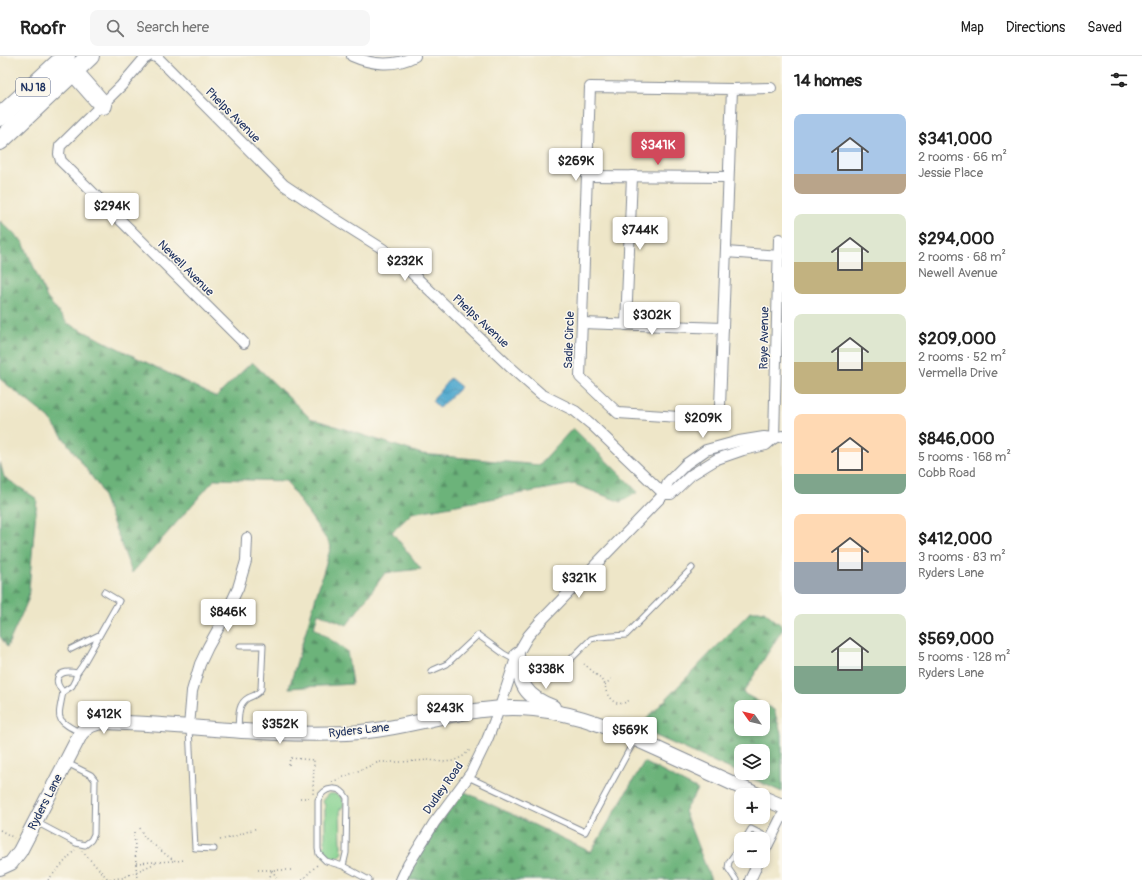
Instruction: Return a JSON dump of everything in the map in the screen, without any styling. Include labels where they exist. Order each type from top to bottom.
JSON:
[{"type":"highway","name":"NJ 18","points":[[0,117],[66,56]]},
{"type":"highway","name":"NJ 18","points":[[0,141],[90,56]]},
{"type":"highway","points":[[74,72],[103,104]]},
{"type":"main road","points":[[516,657],[521,682],[529,694],[544,704],[582,717]]},
{"type":"main road","name":"Ryders Lane","points":[[0,868],[7,866],[16,858],[81,733],[94,723],[103,722],[284,733],[349,733],[387,728],[477,710],[500,707],[535,709],[582,717],[609,727],[743,788]]},
{"type":"main road","points":[[770,801],[782,806]]},
{"type":"street","name":"Phelps Avenue","points":[[103,104],[144,59],[155,56],[284,185],[328,215],[383,248],[399,261],[509,366],[541,394],[575,411],[591,424],[664,494]]},
{"type":"street","points":[[352,56],[372,63],[393,64],[415,56]]},
{"type":"street","name":"Sadie Circle","points":[[732,89],[720,406],[717,415],[710,419],[618,413],[580,377],[590,87],[732,89],[770,88]]},
{"type":"street","name":"Newell Avenue","points":[[103,104],[60,146],[59,154],[61,160],[244,344]]},
{"type":"street","points":[[587,176],[728,178]]},
{"type":"street","points":[[626,324],[632,176]]},
{"type":"street","name":"Raye Avenue","points":[[778,437],[779,239]]},
{"type":"street","points":[[726,252],[779,256]]},
{"type":"street","points":[[582,323],[723,328]]},
{"type":"street","name":"Dudley Road","points":[[401,880],[408,865],[434,823],[472,773],[500,707],[516,657],[528,636],[664,494],[668,482],[686,464],[706,450],[739,441],[764,437],[778,437]]},
{"type":"street","points":[[189,727],[192,692],[200,664],[238,588],[246,561],[247,538]]},
{"type":"street","points":[[771,839],[782,816]]},
{"type":"street","points":[[750,880],[756,868]]},
{"type":"lane","points":[[560,670],[591,639],[626,635],[692,568]]},
{"type":"lane","points":[[81,733],[62,723],[59,708],[63,692],[72,686],[76,673],[82,666],[119,601],[104,592]]},
{"type":"lane","points":[[71,649],[100,634]]},
{"type":"lane","points":[[431,671],[447,664],[478,636],[504,654],[516,657]]},
{"type":"lane","points":[[238,730],[239,710],[242,703],[246,699],[259,693],[261,689],[263,646],[240,646]]},
{"type":"lane","points":[[63,692],[58,685],[58,677],[61,673],[66,671],[76,673]]},
{"type":"lane","points":[[189,727],[195,848],[214,850]]},
{"type":"lane","points":[[468,777],[585,832],[635,739]]},
{"type":"lane","points":[[35,821],[81,845],[89,843],[93,837],[95,780],[91,775],[65,763]]},
{"type":"lane","points":[[343,866],[346,853],[347,798],[339,790],[329,789],[322,793],[318,800],[319,854],[326,861],[343,866],[369,880]]},
{"type":"lane","points":[[749,832],[751,829],[757,832]]},
{"type":"lane","points":[[734,855],[729,862],[728,868],[736,880]]},
{"type":"path","points":[[584,664],[605,685],[609,696],[619,704],[625,704],[631,699]]},
{"type":"path","points":[[605,685],[610,679]]},
{"type":"path","points":[[332,782],[379,762],[429,760],[443,762],[462,757],[471,749]]},
{"type":"path","points":[[289,765],[290,758],[314,760],[313,798],[300,798]]},
{"type":"path","points":[[140,828],[144,837],[176,861]]},
{"type":"path","points":[[220,840],[257,828]]},
{"type":"path","points":[[0,830],[18,840]]},
{"type":"path","points":[[134,832],[137,880]]},
{"type":"path","points":[[48,880],[76,850]]},
{"type":"path","points":[[81,850],[109,880]]},
{"type":"path","points":[[136,863],[185,860]]},
{"type":"path","points":[[94,880],[122,878],[158,862]]},
{"type":"path","points":[[302,880],[318,864]]},
{"type":"path","points":[[258,870],[292,870]]},
{"type":"path","points":[[269,880],[272,870]]},
{"type":"path","points":[[272,870],[278,880]]},
{"type":"green space","points":[[0,221],[23,242],[47,298],[67,323],[216,397],[252,362],[310,418],[422,454],[539,465],[573,428],[638,492],[621,502],[574,484],[412,513],[392,532],[421,569],[385,573],[347,625],[318,613],[314,628],[347,651],[352,684],[289,688],[331,546],[286,481],[215,479],[132,573],[100,488],[49,418],[0,379]]},
{"type":"green space","points":[[0,462],[4,477],[37,499],[28,600],[7,647],[0,636]]},
{"type":"green space","points":[[751,611],[764,611],[782,626],[782,630],[743,693],[756,700],[734,700],[734,736],[770,736],[770,708],[774,710],[782,736],[782,792],[755,780],[770,780],[770,744],[734,744],[734,771],[638,728]]},
{"type":"green space","points":[[644,762],[698,790],[684,811],[711,880],[399,880],[407,863],[465,792],[591,852]]},
{"type":"green space","points":[[328,794],[340,796],[344,804],[340,809],[341,848],[343,852],[339,857],[333,859],[325,857],[321,849],[325,844],[325,805],[322,801]]},
{"type":"water","points":[[450,378],[461,387],[439,408],[432,401]]}]
